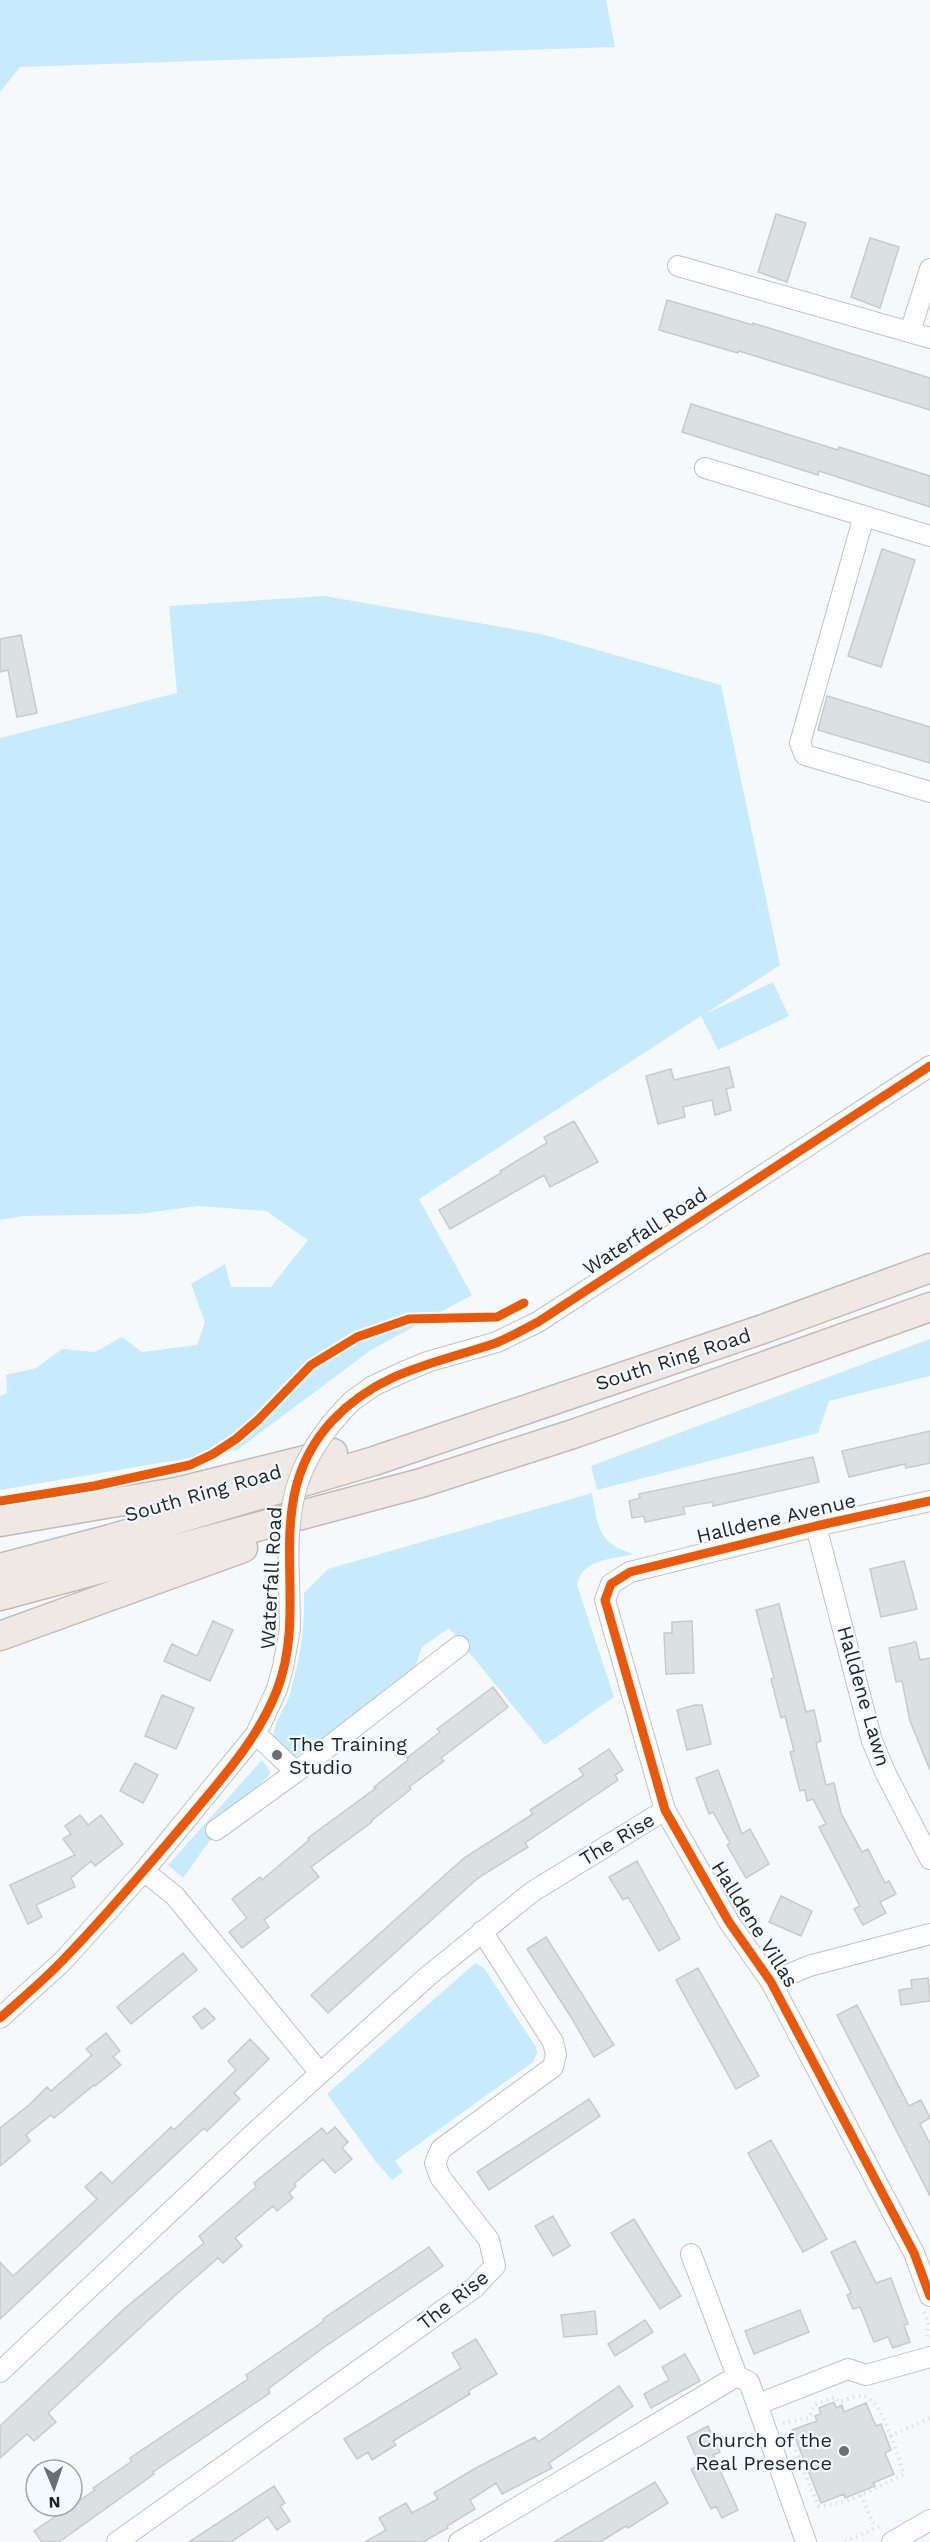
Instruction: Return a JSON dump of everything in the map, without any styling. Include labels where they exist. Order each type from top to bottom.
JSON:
[{"type":"highway","name":"South Ring Road","points":[[0,1568],[374,1461],[763,1329],[930,1268]]},
{"type":"highway","name":"South Ring Road","points":[[0,1596],[421,1483],[576,1433],[930,1307]]},
{"type":"highway","points":[[0,1522],[176,1492],[585,1388]]},
{"type":"highway","points":[[0,1636],[42,1623],[421,1483]]},
{"type":"street","points":[[678,266],[930,338]]},
{"type":"street","points":[[910,332],[930,269]]},
{"type":"street","points":[[705,468],[930,536]]},
{"type":"street","points":[[864,516],[800,743],[801,750],[805,755],[930,792]]},
{"type":"street","name":"Waterfall Road","points":[[0,2018],[63,1960],[144,1871],[256,1734],[277,1689],[284,1667],[290,1629],[289,1527],[291,1505],[301,1472],[321,1435],[352,1401],[373,1386],[401,1373],[427,1362],[497,1342],[538,1322],[930,1066]]},
{"type":"street","name":"Halldene Avenue","points":[[630,1572],[816,1526],[930,1501]]},
{"type":"street","name":"Halldene Lawn","points":[[816,1526],[872,1741],[886,1774],[930,1859]]},
{"type":"street","name":"Halldene Villas","points":[[630,1572],[611,1584],[605,1600],[665,1810],[729,1922],[771,1982],[914,2253],[929,2291]]},
{"type":"street","points":[[216,1830],[296,1772],[459,1646]]},
{"type":"street","points":[[256,1734],[296,1772]]},
{"type":"street","name":"The Rise","points":[[0,2372],[320,2073],[428,1976],[482,1931],[556,1875],[665,1810]]},
{"type":"street","points":[[144,1871],[175,1896],[320,2073]]},
{"type":"street","name":"The Rise","points":[[117,2542],[474,2288],[495,2266],[489,2240],[440,2177],[435,2163],[441,2148],[552,2067],[556,2054],[553,2042],[482,1931]]},
{"type":"street","points":[[771,1982],[809,1966],[930,1934]]},
{"type":"street","points":[[691,2254],[737,2376],[749,2382],[763,2402],[806,2542]]},
{"type":"street","points":[[763,2402],[848,2369],[866,2375],[930,2358]]},
{"type":"street","points":[[459,2542],[737,2376]]},
{"type":"street","points":[[892,2542],[930,2520]]},
{"type":"path","points":[[763,2402],[777,2422],[786,2424],[809,2418],[814,2405],[835,2397],[839,2402],[859,2395],[870,2397],[879,2406],[904,2474],[861,2495],[832,2505],[818,2506],[790,2434]]},
{"type":"path","points":[[890,2436],[930,2418]]},
{"type":"path","points":[[861,2495],[875,2528]]},
{"type":"shaded area","points":[[0,0],[606,0],[615,47],[20,67],[0,92]]},
{"type":"shaded area","points":[[325,596],[541,634],[721,685],[780,965],[705,1014],[773,982],[789,1016],[718,1050],[701,1016],[419,1199],[472,1295],[371,1350],[237,1450],[0,1490],[0,1396],[7,1393],[6,1375],[36,1368],[62,1349],[95,1352],[122,1337],[142,1352],[197,1345],[205,1322],[191,1284],[225,1264],[231,1287],[271,1287],[308,1240],[266,1211],[198,1206],[138,1214],[24,1216],[0,1220],[0,738],[177,693],[169,606]]},
{"type":"shaded area","points":[[930,1339],[930,1376],[829,1401],[818,1433],[597,1490],[591,1466]]},
{"type":"shaded area","points":[[592,1493],[598,1525],[606,1539],[622,1550],[634,1554],[591,1565],[580,1576],[577,1585],[614,1697],[545,1745],[449,1628],[422,1647],[413,1673],[408,1678],[311,1748],[296,1756],[290,1756],[274,1741],[276,1723],[288,1700],[299,1656],[303,1632],[304,1593],[328,1569]]},
{"type":"shaded area","points":[[262,1760],[271,1773],[254,1790],[210,1820],[210,1840],[183,1878],[168,1865]]},
{"type":"shaded area","points":[[475,1963],[484,1968],[536,2047],[537,2053],[533,2062],[395,2161],[403,2172],[392,2180],[376,2162],[327,2094]]},
{"type":"building","points":[[776,214],[806,223],[787,282],[758,272]]},
{"type":"building","points":[[870,238],[899,247],[880,308],[851,297]]},
{"type":"building","points":[[667,300],[753,325],[753,323],[930,378],[930,410],[739,351],[738,353],[659,330]]},
{"type":"building","points":[[691,404],[930,476],[930,507],[819,471],[818,475],[682,432]]},
{"type":"building","points":[[882,549],[915,560],[881,667],[848,656]]},
{"type":"building","points":[[21,635],[37,713],[17,717],[8,670],[0,672],[0,639]]},
{"type":"building","points":[[827,696],[930,727],[930,763],[818,730]]},
{"type":"building","points":[[729,1067],[734,1087],[726,1089],[731,1110],[715,1115],[712,1100],[683,1107],[685,1117],[658,1124],[646,1076],[671,1069],[674,1080]]},
{"type":"building","points":[[574,1121],[598,1162],[550,1187],[544,1175],[450,1229],[439,1210],[547,1143],[544,1137]]},
{"type":"building","points":[[930,1431],[930,1463],[906,1468],[905,1464],[849,1477],[842,1451]]},
{"type":"building","points":[[813,1457],[819,1482],[713,1506],[712,1502],[683,1507],[685,1514],[645,1522],[644,1516],[632,1518],[629,1501],[640,1498],[639,1494]]},
{"type":"building","points":[[904,1561],[917,1609],[881,1617],[870,1569]]},
{"type":"building","points":[[779,1604],[806,1712],[814,1710],[821,1741],[816,1743],[826,1785],[834,1783],[841,1813],[862,1852],[868,1849],[885,1883],[889,1881],[896,1894],[880,1902],[886,1913],[863,1925],[854,1909],[860,1906],[819,1827],[826,1824],[813,1799],[807,1801],[805,1790],[800,1791],[790,1752],[794,1751],[785,1716],[781,1718],[771,1679],[774,1678],[756,1610]]},
{"type":"building","points":[[213,1621],[233,1630],[210,1681],[164,1661],[172,1644],[197,1656]]},
{"type":"building","points":[[692,1621],[694,1673],[666,1674],[664,1633],[672,1633],[672,1622]]},
{"type":"building","points":[[916,1642],[920,1660],[930,1658],[930,1770],[910,1721],[902,1681],[896,1682],[889,1648]]},
{"type":"building","points":[[493,1687],[508,1707],[441,1758],[444,1761],[409,1787],[411,1789],[372,1822],[311,1867],[319,1877],[264,1920],[269,1927],[242,1948],[229,1932],[247,1918],[232,1899],[260,1877],[262,1880],[309,1840],[308,1838],[376,1788],[374,1787],[440,1732],[437,1729]]},
{"type":"building","points":[[162,1695],[194,1708],[176,1749],[145,1736]]},
{"type":"building","points":[[702,1705],[711,1744],[687,1750],[677,1710]]},
{"type":"building","points":[[609,1749],[623,1770],[615,1775],[618,1780],[525,1843],[528,1847],[478,1878],[328,2013],[311,1995],[464,1858],[533,1814],[530,1810],[584,1775],[579,1769]]},
{"type":"building","points":[[135,1763],[158,1775],[143,1803],[120,1791]]},
{"type":"building","points":[[718,1770],[742,1834],[750,1829],[769,1864],[746,1878],[727,1845],[730,1843],[713,1812],[709,1814],[696,1778]]},
{"type":"building","points":[[80,1815],[88,1825],[101,1815],[123,1844],[95,1866],[91,1861],[71,1878],[75,1887],[36,1905],[42,1917],[28,1924],[10,1885],[75,1855],[63,1839],[71,1834],[65,1826]]},
{"type":"building","points":[[637,1861],[680,1939],[659,1951],[628,1897],[623,1900],[609,1877]]},
{"type":"building","points":[[781,1896],[812,1911],[801,1936],[769,1922]]},
{"type":"building","points":[[546,1937],[614,2045],[594,2057],[527,1949]]},
{"type":"building","points":[[183,1953],[197,1970],[131,2024],[117,2007]]},
{"type":"building","points":[[698,1968],[759,2076],[736,2089],[676,1980]]},
{"type":"building","points":[[928,1978],[930,2001],[901,2005],[899,1990],[912,1988],[911,1980]]},
{"type":"building","points":[[857,2005],[909,2106],[921,2100],[930,2118],[920,2124],[930,2144],[930,2196],[837,2015]]},
{"type":"building","points":[[205,2008],[215,2019],[202,2029],[193,2017]]},
{"type":"building","points":[[106,2033],[120,2051],[113,2057],[121,2065],[54,2118],[51,2115],[26,2135],[30,2141],[0,2166],[0,2128],[47,2087],[51,2091],[92,2055],[86,2049]]},
{"type":"building","points":[[250,2039],[269,2059],[234,2093],[240,2099],[207,2131],[204,2128],[0,2319],[0,2262],[13,2276],[97,2199],[85,2187],[101,2172],[112,2183],[171,2127],[174,2130],[236,2070],[228,2061]]},
{"type":"building","points":[[589,2099],[600,2116],[489,2190],[477,2172]]},
{"type":"building","points":[[335,2127],[348,2142],[342,2148],[352,2159],[335,2173],[323,2159],[294,2184],[296,2186],[289,2193],[293,2198],[277,2211],[273,2206],[235,2238],[242,2246],[223,2263],[218,2258],[48,2413],[56,2422],[34,2441],[27,2434],[0,2458],[0,2426],[124,2309],[204,2243],[199,2236],[256,2187],[254,2183],[322,2128],[327,2134]]},
{"type":"building","points":[[771,2140],[827,2239],[803,2252],[748,2153]]},
{"type":"building","points":[[553,2216],[570,2246],[553,2256],[535,2226]]},
{"type":"building","points":[[634,2219],[681,2296],[660,2309],[611,2233]]},
{"type":"building","points":[[855,2241],[876,2283],[891,2278],[908,2324],[904,2325],[910,2342],[893,2348],[888,2337],[874,2342],[860,2307],[853,2309],[847,2295],[851,2293],[831,2252]]},
{"type":"building","points":[[429,2247],[443,2266],[323,2348],[268,2389],[270,2393],[153,2472],[154,2474],[59,2542],[42,2542],[34,2531],[53,2518],[84,2518],[84,2497],[95,2490],[93,2488],[132,2461],[130,2458],[248,2379],[246,2375],[324,2321],[323,2319]]},
{"type":"building","points":[[800,2310],[809,2332],[754,2354],[745,2331]]},
{"type":"building","points":[[595,2311],[597,2334],[564,2337],[561,2315]]},
{"type":"building","points":[[645,2320],[653,2332],[615,2356],[608,2344]]},
{"type":"building","points":[[476,2339],[497,2374],[468,2391],[470,2394],[393,2441],[396,2445],[372,2460],[368,2452],[357,2459],[344,2439],[461,2368],[452,2353]]},
{"type":"building","points":[[685,2354],[700,2381],[651,2408],[644,2394],[669,2380],[662,2367]]},
{"type":"building","points":[[619,2386],[633,2406],[549,2463],[552,2468],[502,2494],[496,2483],[470,2500],[475,2509],[423,2542],[365,2542],[386,2530],[379,2518],[406,2503],[412,2513],[438,2499],[434,2493],[535,2437],[538,2442]]},
{"type":"building","name":"Church of the Real Presence","points":[[834,2402],[836,2408],[842,2405],[844,2412],[866,2403],[876,2426],[881,2424],[891,2450],[885,2453],[894,2474],[873,2483],[875,2486],[845,2498],[844,2494],[821,2503],[792,2430],[817,2421],[815,2416],[821,2414],[819,2408]]},
{"type":"building","points":[[708,2426],[720,2452],[713,2455],[738,2510],[722,2518],[716,2506],[711,2509],[691,2469],[700,2465],[687,2437]]},
{"type":"building","points":[[655,2482],[668,2503],[628,2528],[626,2526],[600,2542],[554,2542]]},
{"type":"building","points":[[274,2486],[285,2503],[280,2506],[290,2521],[277,2530],[268,2517],[231,2542],[189,2542]]},
{"type":"cycle path","points":[[0,2018],[40,1983],[111,1908],[226,1773],[260,1725],[277,1690],[286,1656],[290,1621],[291,1518],[297,1485],[310,1452],[332,1421],[350,1404],[388,1380],[408,1371],[496,1343],[538,1322],[930,1066]]},
{"type":"cycle path","points":[[0,1501],[94,1486],[190,1465],[236,1439],[258,1420],[311,1365],[357,1337],[409,1319],[497,1317],[524,1303]]},
{"type":"cycle path","points":[[930,1501],[816,1526],[630,1572],[611,1584],[605,1600],[665,1810],[729,1922],[771,1982],[914,2253],[930,2296]]},
{"type":"place","name":"The Training Studio","points":[[277,1755]]},
{"type":"place","name":"Church of the Real Presence","points":[[844,2451]]}]
